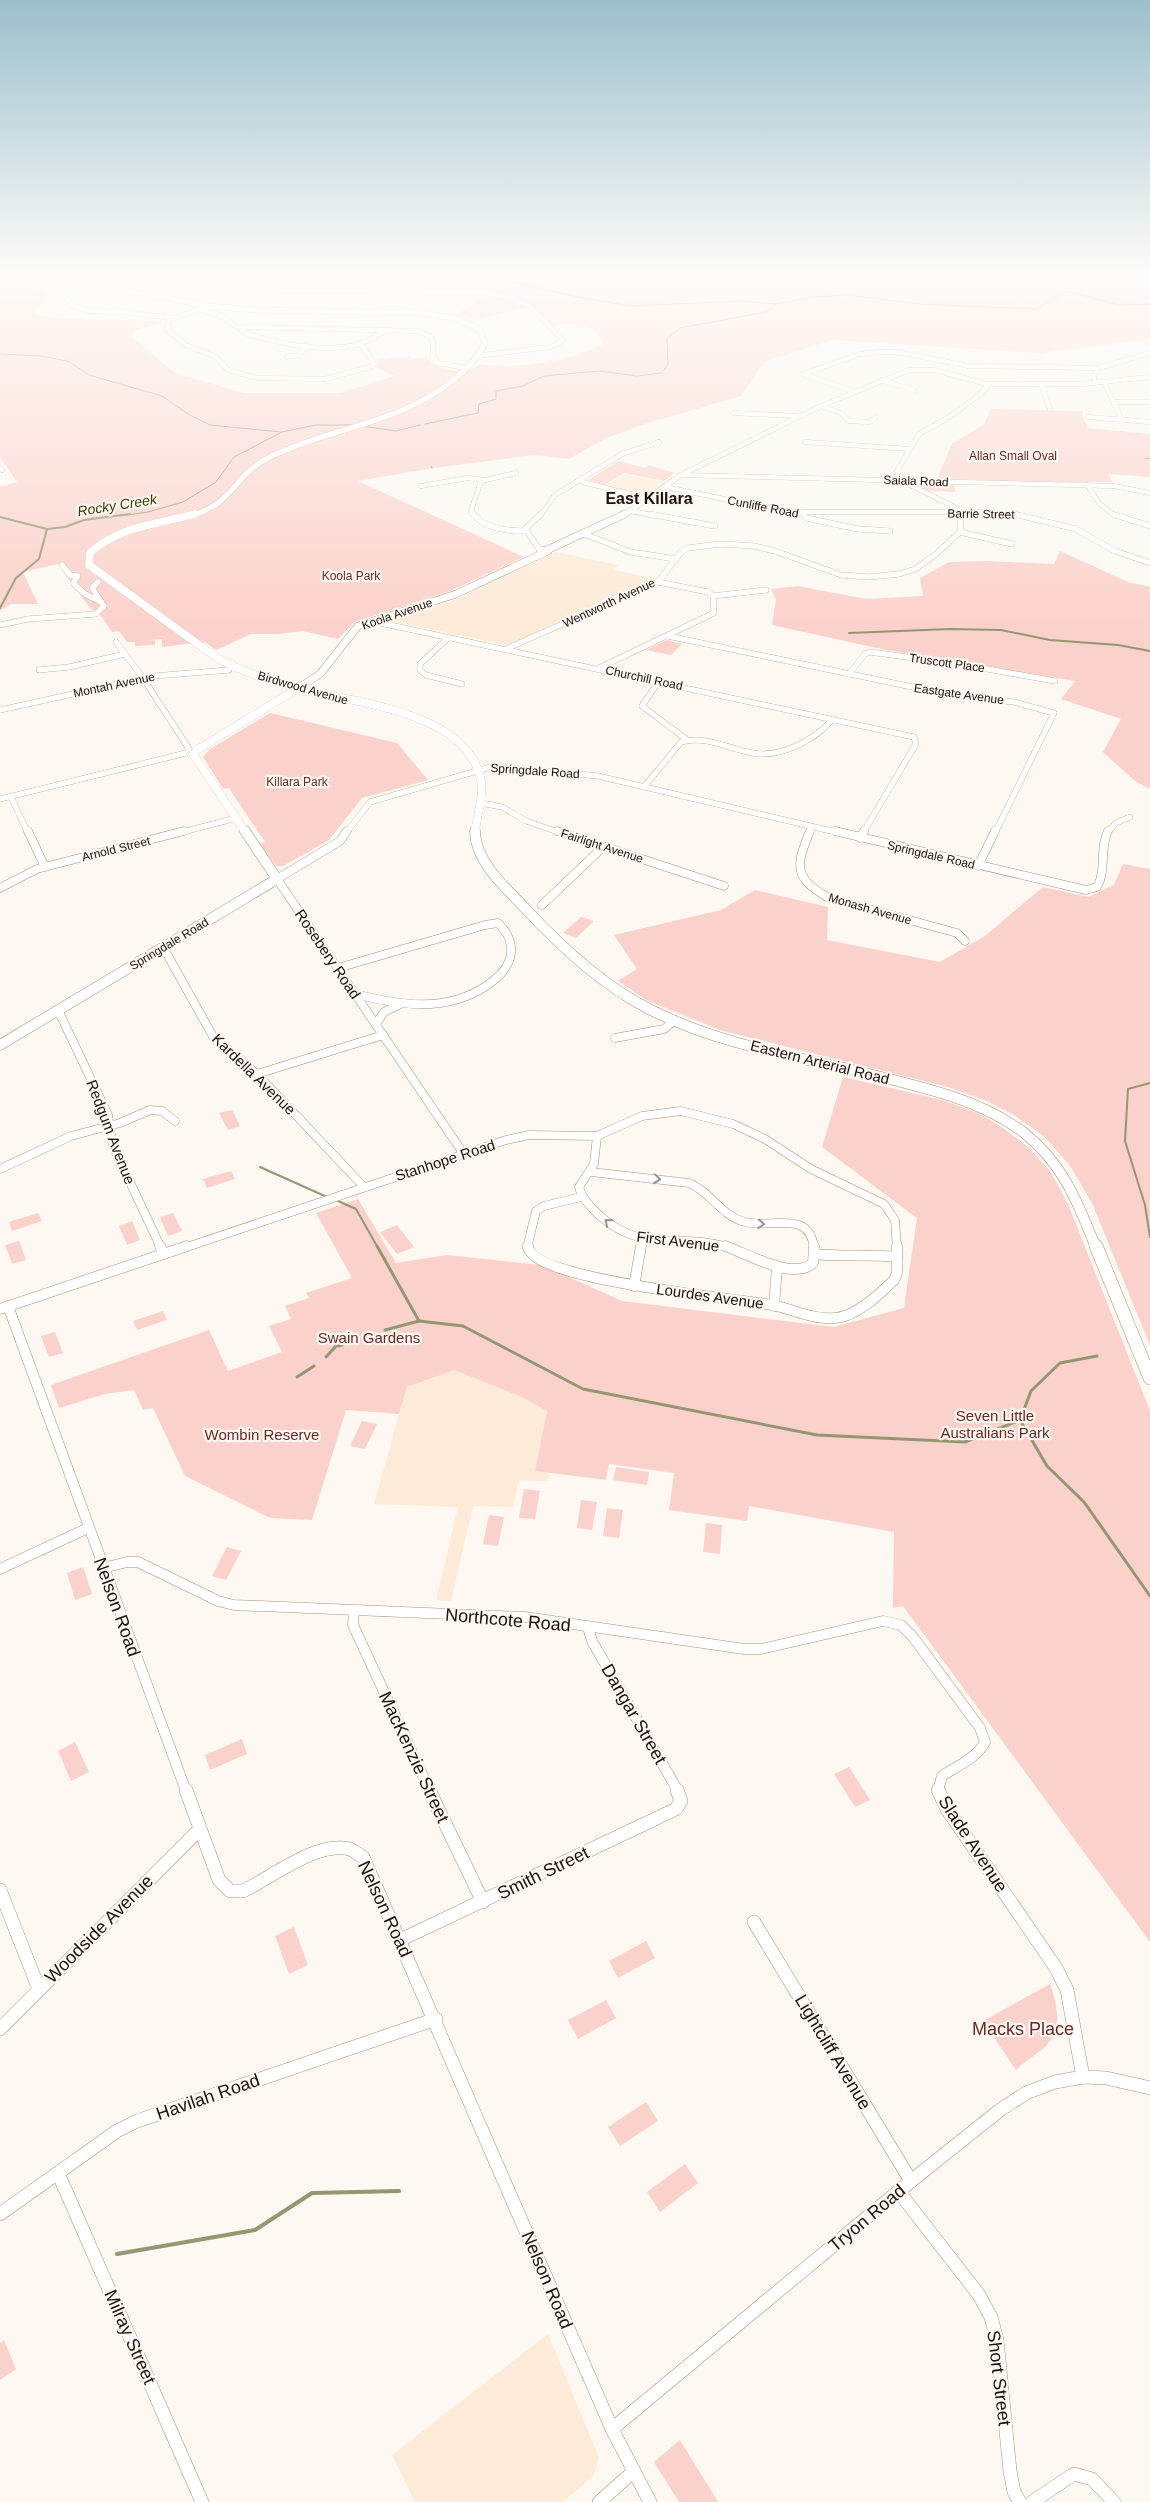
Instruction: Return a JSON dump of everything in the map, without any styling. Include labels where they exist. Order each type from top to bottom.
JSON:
[{"type":"main road","name":"Birdwood Avenue","points":[[441,390],[416,406],[269,458],[251,470],[231,495],[222,502],[193,516],[113,534],[96,543],[84,559],[89,571],[127,593],[217,658],[237,668],[297,689],[399,713],[432,724],[453,739],[479,771]]},
{"type":"main road","name":"Koola Avenue","points":[[191,752],[297,689]]},
{"type":"main road","name":"Rosebery Road","points":[[191,752],[277,878]]},
{"type":"main road","name":"Eastern Arterial Road","points":[[479,771],[483,785],[475,831],[476,845],[489,868],[525,910],[574,957],[630,998],[675,1020],[714,1035],[758,1048],[946,1095],[986,1110],[1016,1127],[1054,1161],[1072,1189],[1150,1378]]},
{"type":"main road","name":"Springdale Road","points":[[0,1045],[277,878]]},
{"type":"street","points":[[849,390],[855,392]]},
{"type":"street","name":"Koola Avenue","points":[[297,689],[320,674],[356,628],[371,621],[456,594],[543,551],[584,534],[631,511],[681,475],[821,406],[860,390]]},
{"type":"street","points":[[985,390],[946,420],[919,434],[897,471],[900,480],[953,506],[961,512],[960,532],[1012,544]]},
{"type":"street","points":[[1043,390],[1050,409]]},
{"type":"street","points":[[1108,390],[1121,418]]},
{"type":"street","points":[[1115,402],[1150,402]]},
{"type":"street","points":[[821,406],[841,413],[849,422],[870,422],[876,417]]},
{"type":"street","points":[[733,413],[800,416]]},
{"type":"street","points":[[1088,417],[1121,418],[1150,422]]},
{"type":"street","points":[[525,531],[544,512],[555,495],[622,454],[638,447],[659,442]]},
{"type":"street","points":[[805,442],[910,449]]},
{"type":"street","points":[[421,486],[467,478],[483,480],[516,473]]},
{"type":"street","name":"Saiala Road","points":[[681,475],[1087,485],[1120,487],[1150,493]]},
{"type":"street","points":[[483,480],[471,506],[473,516],[502,530],[525,531],[543,551]]},
{"type":"street","points":[[579,481],[648,498]]},
{"type":"street","points":[[1087,485],[1102,509],[1117,516],[1150,526]]},
{"type":"street","name":"Cunliffe Road","points":[[665,487],[777,511],[802,512],[806,518],[858,529],[890,531]]},
{"type":"street","points":[[631,511],[715,526]]},
{"type":"street","name":"Barrie Street","points":[[802,512],[1014,514],[1050,520],[1085,532],[1115,551],[1150,563]]},
{"type":"street","name":"Wentworth Avenue","points":[[507,649],[658,582],[683,550],[693,546],[746,546],[777,552],[841,576],[874,578],[900,574],[918,568],[960,532]]},
{"type":"street","points":[[584,534],[631,552],[676,559]]},
{"type":"street","points":[[62,565],[70,574],[78,576],[73,583],[78,590],[88,597],[101,602]]},
{"type":"street","points":[[0,625],[28,619],[91,616],[104,606],[92,588],[92,585],[98,582]]},
{"type":"street","points":[[599,668],[714,613],[712,596],[708,592],[658,582]]},
{"type":"street","points":[[712,596],[766,590]]},
{"type":"street","name":"Churchill Road","points":[[371,621],[833,718],[916,739],[916,744],[860,838]]},
{"type":"street","name":"Eastgate Avenue","points":[[668,636],[946,694],[989,698],[1036,706],[1054,713],[978,866]]},
{"type":"street","points":[[448,638],[420,664],[420,670],[426,675],[462,684]]},
{"type":"street","name":"Rosebery Road","points":[[116,642],[143,678],[191,752]]},
{"type":"street","name":"Truscott Place","points":[[850,674],[865,654],[870,652],[959,664],[1055,681]]},
{"type":"street","points":[[40,670],[69,667],[125,654]]},
{"type":"street","name":"Montah Avenue","points":[[0,710],[143,678],[229,670]]},
{"type":"street","points":[[659,681],[642,706],[686,739],[700,740],[762,754],[782,752],[821,733],[833,718]]},
{"type":"street","points":[[644,787],[681,742],[686,739]]},
{"type":"street","points":[[0,799],[191,752]]},
{"type":"street","name":"Springdale Road","points":[[277,878],[340,841],[370,802],[488,767],[501,766],[598,776],[1078,889],[1091,889],[1098,886],[1105,840],[1116,822],[1130,817]]},
{"type":"street","points":[[11,797],[45,867]]},
{"type":"street","name":"Fairlight Avenue","points":[[481,804],[502,807],[526,820],[724,886]]},
{"type":"street","name":"Arnold Street","points":[[0,888],[30,872],[45,867],[236,818]]},
{"type":"street","name":"Monash Avenue","points":[[812,827],[798,862],[799,874],[805,884],[813,890],[829,898],[957,933],[965,941]]},
{"type":"street","points":[[542,905],[603,847]]},
{"type":"street","name":"Rosebery Road","points":[[277,878],[463,1153]]},
{"type":"street","points":[[338,968],[485,925],[498,923],[506,929],[510,939],[510,958],[505,969],[488,985],[463,997],[443,1003],[394,1006],[384,1012],[376,1024]]},
{"type":"street","name":"Kardella Avenue","points":[[163,947],[215,1040],[257,1074],[364,1186]]},
{"type":"street","points":[[355,994],[401,1005]]},
{"type":"street","name":"Redgum Avenue","points":[[58,1010],[108,1115],[113,1146],[164,1254]]},
{"type":"street","points":[[615,1038],[664,1029],[675,1020]]},
{"type":"street","points":[[257,1074],[383,1035]]},
{"type":"street","points":[[0,1169],[71,1136],[110,1126],[154,1110],[162,1111],[175,1122]]},
{"type":"street","name":"Stanhope Road","points":[[4,1307],[463,1153],[522,1136],[597,1136],[642,1116],[655,1113],[681,1111],[733,1124],[765,1139],[811,1169],[884,1204]]},
{"type":"street","points":[[580,1197],[578,1187],[591,1172],[596,1159],[597,1136]]},
{"type":"street","points":[[591,1172],[693,1184],[737,1220],[758,1225],[794,1223],[808,1227],[815,1236],[814,1254],[845,1257],[868,1254],[897,1257]]},
{"type":"street","name":"Lourdes Avenue","points":[[580,1197],[572,1201],[541,1206],[536,1211],[527,1249],[535,1260],[554,1268],[634,1286],[774,1306],[825,1318],[843,1317],[890,1286],[897,1277],[897,1230],[893,1211],[884,1204]]},
{"type":"street","name":"First Avenue","points":[[580,1197],[618,1231],[643,1238],[724,1246],[777,1267],[809,1267],[813,1263],[814,1254]]},
{"type":"street","points":[[634,1286],[643,1238]]},
{"type":"street","points":[[774,1306],[777,1267]]},
{"type":"street","name":"Nelson Road","points":[[4,1307],[219,1880],[225,1888],[236,1892],[249,1889],[328,1848],[342,1847],[357,1852],[367,1864],[436,2019],[612,2429],[650,2502]]},
{"type":"street","points":[[0,1569],[88,1528]]},
{"type":"street","name":"Northcote Road","points":[[103,1568],[127,1562],[142,1563],[218,1601],[234,1605],[525,1617],[762,1649],[883,1621],[901,1625],[913,1637]]},
{"type":"street","name":"MacKenzie Street","points":[[354,1611],[353,1625],[483,1902]]},
{"type":"street","name":"Dangar Street","points":[[588,1627],[592,1641],[678,1791],[681,1801]]},
{"type":"street","name":"Slade Avenue","points":[[913,1637],[980,1728],[985,1742],[981,1750],[942,1776],[938,1791],[942,1801],[1056,1968],[1067,1990],[1083,2077]]},
{"type":"street","name":"Smith Street","points":[[400,1940],[676,1810],[681,1801]]},
{"type":"street","name":"Woodside Avenue","points":[[0,2029],[199,1830]]},
{"type":"street","points":[[0,1890],[40,1989]]},
{"type":"street","name":"Lightcliff Avenue","points":[[754,1922],[911,2181]]},
{"type":"street","name":"Havilah Road","points":[[0,2214],[117,2131],[137,2121],[436,2019]]},
{"type":"street","name":"Tryon Road","points":[[612,2429],[911,2181],[1000,2110],[1026,2093],[1056,2082],[1083,2077],[1106,2078],[1150,2088]]},
{"type":"street","name":"Milray Street","points":[[58,2173],[202,2502]]},
{"type":"street","name":"Short Street","points":[[899,2192],[979,2295],[991,2317],[997,2340],[1010,2471],[1014,2492],[1020,2502]]},
{"type":"street","points":[[599,2502],[633,2472]]},
{"type":"street","points":[[1032,2502],[1074,2474],[1085,2476],[1099,2484],[1114,2502]]},
{"type":"shaded area","points":[[624,474],[666,483],[651,494],[645,495],[605,486]]},
{"type":"shaded area","points":[[555,552],[618,565],[613,570],[653,578],[510,644],[502,644],[391,621],[391,619],[450,602]]},
{"type":"shaded area","points":[[454,1370],[522,1397],[547,1411],[535,1470],[549,1473],[548,1481],[519,1480],[513,1507],[473,1506],[451,1601],[436,1600],[458,1507],[374,1504],[407,1387]]},
{"type":"shaded area","points":[[548,2334],[599,2458],[594,2475],[563,2502],[415,2502],[392,2455]]},
{"type":"green space","name":"Koola Park","points":[[0,390],[233,390],[244,393],[340,393],[350,390],[745,390],[741,396],[648,423],[604,439],[569,459],[534,455],[427,469],[358,481],[524,557],[450,591],[355,622],[338,639],[303,631],[278,634],[251,634],[216,650],[205,642],[162,647],[162,639],[138,641],[155,640],[155,645],[135,646],[135,642],[127,642],[119,631],[112,632],[101,616],[90,608],[58,564],[23,572],[38,604],[11,604],[0,611],[0,487],[17,482],[0,457]]},
{"type":"green space","name":"Allan Small Oval","points":[[991,409],[1082,411],[1087,428],[1150,434],[1150,477],[1109,474],[1112,482],[983,482],[982,480],[939,478],[952,444],[984,424]]},
{"type":"green space","points":[[618,461],[645,468],[649,465],[675,473],[664,481],[624,473],[604,485],[588,480]]},
{"type":"green space","points":[[913,483],[953,483],[956,492],[924,491]]},
{"type":"green space","points":[[1060,551],[1128,582],[1150,587],[1150,789],[1135,781],[1103,752],[1121,719],[1061,699],[1075,681],[886,650],[772,625],[776,600],[771,589],[798,586],[866,599],[923,596],[920,578],[949,562],[987,561],[1054,564]]},
{"type":"green space","points":[[667,640],[682,644],[671,655],[646,650]]},
{"type":"green space","name":"Killara Park","points":[[270,713],[397,743],[428,780],[362,798],[329,840],[283,866],[276,866],[260,844],[265,842],[229,788],[223,789],[203,757],[210,749]]},
{"type":"green space","points":[[1123,864],[1150,869],[1150,1345],[1092,1203],[1070,1166],[1045,1137],[1014,1115],[987,1101],[948,1087],[720,1030],[646,1000],[618,981],[637,969],[614,935],[721,910],[755,890],[828,907],[827,940],[940,962],[985,936],[1043,887],[1088,897],[1114,885]]},
{"type":"green space","points":[[581,917],[594,921],[576,938],[563,933]]},
{"type":"green space","name":"Seven Little Australians Park","points":[[843,1077],[942,1100],[980,1114],[1028,1147],[1050,1171],[1068,1204],[1150,1411],[1150,1942],[903,1606],[893,1608],[894,1532],[749,1506],[747,1521],[669,1510],[674,1473],[609,1464],[606,1480],[535,1471],[547,1411],[522,1397],[454,1370],[407,1387],[399,1414],[346,1410],[312,1520],[270,1518],[185,1476],[153,1408],[143,1410],[134,1390],[105,1394],[59,1408],[51,1385],[209,1330],[228,1371],[282,1352],[269,1326],[291,1319],[285,1306],[309,1298],[306,1293],[352,1278],[316,1213],[358,1199],[396,1263],[447,1255],[542,1265],[622,1301],[834,1327],[904,1308],[917,1218],[822,1147]]},
{"type":"green space","points":[[232,1110],[240,1126],[228,1130],[219,1113]]},
{"type":"green space","points":[[231,1171],[235,1179],[207,1188],[203,1179]]},
{"type":"green space","points":[[38,1213],[42,1221],[12,1231],[9,1222]]},
{"type":"green space","points":[[173,1213],[182,1231],[168,1236],[160,1217]]},
{"type":"green space","points":[[132,1221],[140,1240],[127,1245],[119,1226]]},
{"type":"green space","points":[[397,1225],[414,1247],[397,1254],[380,1232]]},
{"type":"green space","points":[[19,1241],[26,1260],[12,1264],[5,1245]]},
{"type":"green space","points":[[163,1311],[167,1320],[137,1330],[133,1321]]},
{"type":"green space","points":[[55,1332],[63,1353],[49,1357],[41,1336]]},
{"type":"green space","points":[[362,1421],[377,1424],[365,1449],[350,1446]]},
{"type":"green space","points":[[616,1467],[649,1472],[647,1485],[613,1480]]},
{"type":"green space","points":[[524,1489],[540,1491],[535,1519],[519,1518]]},
{"type":"green space","points":[[581,1500],[597,1502],[592,1530],[577,1528]]},
{"type":"green space","points":[[607,1508],[623,1510],[619,1538],[603,1536]]},
{"type":"green space","points":[[489,1515],[504,1517],[498,1546],[483,1544]]},
{"type":"green space","points":[[706,1523],[722,1525],[720,1554],[703,1552]]},
{"type":"green space","points":[[227,1547],[241,1551],[226,1580],[212,1576]]},
{"type":"green space","points":[[83,1567],[92,1594],[75,1600],[67,1573]]},
{"type":"green space","points":[[242,1739],[247,1754],[210,1770],[205,1755]]},
{"type":"green space","points":[[75,1742],[89,1772],[71,1781],[58,1751]]},
{"type":"green space","points":[[849,1767],[870,1800],[855,1807],[834,1774]]},
{"type":"green space","points":[[294,1927],[308,1965],[289,1974],[275,1936]]},
{"type":"green space","points":[[646,1941],[655,1958],[618,1978],[609,1961]]},
{"type":"green space","name":"Macks Place","points":[[1050,1984],[1057,2011],[1056,2028],[1053,2037],[1048,2044],[1016,2070],[983,2021]]},
{"type":"green space","points":[[606,2000],[616,2018],[578,2039],[568,2020]]},
{"type":"green space","points":[[646,2102],[658,2121],[620,2146],[608,2127]]},
{"type":"green space","points":[[685,2164],[698,2183],[660,2212],[647,2192]]},
{"type":"green space","points":[[4,2340],[16,2369],[0,2380],[0,2343]]},
{"type":"green space","points":[[680,2440],[718,2502],[679,2502],[654,2462]]},
{"type":"waterway","points":[[140,390],[162,396],[188,414],[210,425],[281,432]]},
{"type":"waterway","name":"Rocky Creek","points":[[425,424],[478,413],[479,404],[496,399],[496,391],[503,390]]},
{"type":"waterway","name":"Rocky Creek","points":[[120,516],[148,512],[183,502],[216,482],[234,457],[282,432],[315,425],[354,425]]},
{"type":"waterway","name":"Rocky Creek","points":[[362,426],[396,431],[420,425]]},
{"type":"waterway","points":[[1145,458],[1150,459]]},
{"type":"waterway","name":"Rocky Creek","points":[[47,529],[65,527],[84,520],[130,514]]},
{"type":"waterway","points":[[0,517],[47,529]]},
{"type":"waterway","name":"Rocky Creek","points":[[0,608],[16,578],[39,559],[47,529]]},
{"type":"waterway","points":[[849,633],[950,629],[1001,630],[1050,640],[1118,645],[1150,651]]},
{"type":"waterway","points":[[1150,1083],[1128,1089],[1125,1141],[1145,1205],[1150,1237]]},
{"type":"waterway","points":[[260,1167],[327,1197]]},
{"type":"waterway","points":[[338,1201],[356,1209],[378,1248]]},
{"type":"waterway","points":[[377,1246],[419,1321]]},
{"type":"waterway","points":[[385,1330],[419,1321]]},
{"type":"waterway","points":[[419,1321],[463,1326],[583,1389],[817,1435],[965,1442],[1020,1420]]},
{"type":"waterway","points":[[338,1346],[342,1345]]},
{"type":"waterway","points":[[326,1357],[336,1346]]},
{"type":"waterway","points":[[1020,1420],[1031,1391],[1060,1363],[1097,1356]]},
{"type":"waterway","points":[[297,1377],[314,1366]]},
{"type":"waterway","points":[[1020,1420],[1047,1466],[1084,1502],[1150,1596]]},
{"type":"waterway","points":[[117,2254],[255,2230],[312,2193],[399,2191]]},
{"type":"district","name":"East Killara","points":[[649,498]]},
{"type":"park label","name":"Swain Gardens","points":[[369,1337]]},
{"type":"park label","name":"Wombin Reserve","points":[[262,1434]]}]
